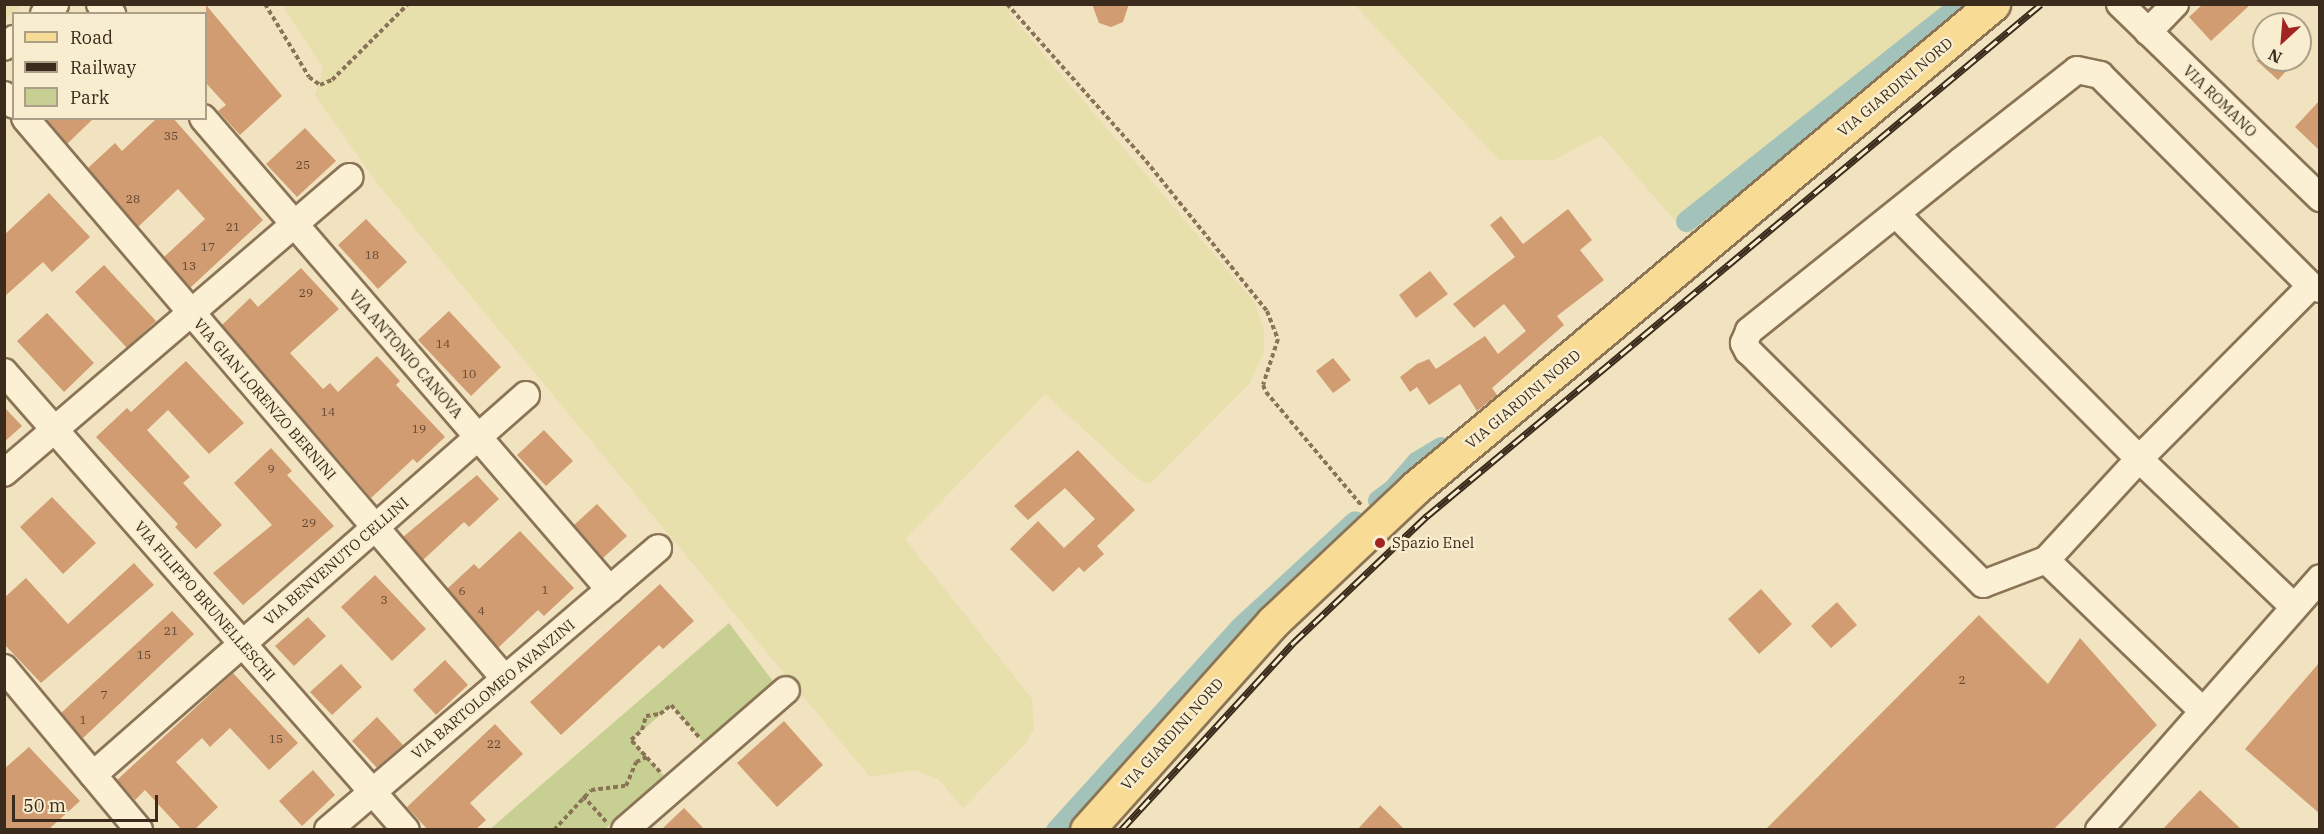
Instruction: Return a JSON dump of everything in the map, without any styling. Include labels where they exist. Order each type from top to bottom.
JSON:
[{"type":"main road","name":"VIA GIARDINI NORD","points":[[1087,830],[1273,622],[1377,524],[1994,4]]},
{"type":"street","name":"VIA ROMANO","points":[[2120,4],[2319,198]]},
{"type":"street","points":[[2148,32],[2175,4]]},
{"type":"street","points":[[2077,70],[2100,75],[2315,288],[2139,459],[2046,560],[1983,584],[1784,388],[1744,343],[1749,331],[2077,70]]},
{"type":"street","name":"VIA GIAN LORENZO BERNINI","points":[[27,120],[505,679]]},
{"type":"street","name":"VIA ANTONIO CANOVA","points":[[205,120],[610,590]]},
{"type":"street","points":[[4,473],[349,177]]},
{"type":"street","points":[[1896,214],[2139,459],[2293,606]]},
{"type":"street","name":"VIA FILIPPO BRUNELLESCHI","points":[[4,372],[406,830]]},
{"type":"street","name":"VIA BENVENUTO CELLINI","points":[[93,776],[526,395]]},
{"type":"street","name":"VIA BARTOLOMEO AVANZINI","points":[[328,830],[658,548]]},
{"type":"street","points":[[2046,560],[2203,711]]},
{"type":"street","points":[[2099,830],[2319,578]]},
{"type":"street","points":[[4,668],[139,830]]},
{"type":"street","points":[[617,828],[786,690]]},
{"type":"path","points":[[265,4],[309,77],[320,85],[332,80],[408,4]]},
{"type":"path","points":[[1007,4],[1146,161],[1267,311],[1278,339],[1263,385],[1266,392],[1377,524]]},
{"type":"path","points":[[554,830],[591,790],[626,786],[636,762],[646,757],[632,740],[642,730],[646,716],[660,714],[671,705]]},
{"type":"path","points":[[583,796],[617,828]]},
{"type":"shaded area","points":[[5,4],[23,4],[12,12],[5,20]]},
{"type":"shaded area","points":[[282,5],[1014,5],[1008,12],[1255,303],[1264,331],[1264,352],[1250,383],[1150,484],[1139,480],[1045,394],[905,539],[1032,699],[1034,729],[1025,744],[963,808],[938,779],[915,770],[870,777],[377,183],[315,95],[323,68]]},
{"type":"shaded area","points":[[1355,5],[1954,5],[1689,237],[1601,135],[1554,160],[1499,160]]},
{"type":"green space","points":[[729,623],[775,684],[704,743],[671,705],[632,740],[665,777],[605,829],[489,830]]},
{"type":"building","points":[[1092,4],[1129,4],[1123,22],[1111,27],[1099,23]]},
{"type":"building","points":[[2203,4],[2251,4],[2211,41],[2189,17]]},
{"type":"building","points":[[206,5],[282,96],[240,135],[218,111],[226,105],[207,84]]},
{"type":"building","points":[[2269,72],[2285,72],[2278,80]]},
{"type":"building","points":[[2319,101],[2319,150],[2295,127]]},
{"type":"building","points":[[47,120],[92,120],[67,144]]},
{"type":"building","points":[[155,120],[175,120],[263,220],[190,288],[164,257],[205,219],[178,189],[138,227],[88,168],[115,143],[122,151]]},
{"type":"building","points":[[305,128],[336,161],[297,197],[266,164]]},
{"type":"building","points":[[49,193],[90,237],[52,272],[43,262],[4,297],[4,235]]},
{"type":"building","points":[[1568,209],[1592,240],[1580,250],[1604,280],[1557,316],[1564,325],[1492,388],[1497,395],[1477,411],[1460,384],[1429,405],[1417,387],[1410,392],[1400,377],[1417,364],[1429,359],[1436,369],[1485,336],[1498,354],[1526,331],[1504,304],[1474,328],[1453,304],[1515,257],[1490,225],[1501,216],[1523,244]]},
{"type":"building","points":[[366,219],[407,262],[378,289],[338,245]]},
{"type":"building","points":[[104,265],[156,321],[127,348],[75,292]]},
{"type":"building","points":[[301,268],[339,309],[290,353],[323,389],[330,383],[338,392],[377,356],[400,381],[396,385],[445,437],[417,463],[413,459],[371,498],[222,325],[250,298],[258,307]]},
{"type":"building","points":[[1430,271],[1448,294],[1416,318],[1399,295]]},
{"type":"building","points":[[449,311],[501,367],[471,396],[418,340]]},
{"type":"building","points":[[47,313],[94,363],[64,392],[17,341]]},
{"type":"building","points":[[1333,358],[1351,380],[1333,393],[1316,371]]},
{"type":"building","points":[[186,361],[244,423],[209,454],[168,410],[147,430],[190,477],[183,483],[222,525],[196,549],[175,527],[178,524],[96,437],[127,408],[131,412]]},
{"type":"building","points":[[4,407],[22,426],[4,442]]},
{"type":"building","points":[[544,430],[573,461],[546,486],[517,455]]},
{"type":"building","points":[[271,448],[292,471],[287,475],[334,526],[243,605],[213,573],[272,525],[234,483]]},
{"type":"building","points":[[1078,450],[1135,510],[1097,546],[1104,554],[1084,572],[1079,567],[1053,592],[1010,549],[1038,521],[1064,548],[1095,519],[1065,488],[1028,520],[1014,506]]},
{"type":"building","points":[[477,475],[499,499],[469,527],[464,522],[423,560],[403,537]]},
{"type":"building","points":[[52,497],[96,543],[63,574],[20,527]]},
{"type":"building","points":[[597,504],[627,536],[603,558],[574,525]]},
{"type":"building","points":[[520,531],[574,588],[544,616],[538,610],[498,648],[447,589],[474,564],[479,569]]},
{"type":"building","points":[[134,563],[154,585],[41,683],[4,644],[4,598],[26,578],[68,624]]},
{"type":"building","points":[[375,575],[426,629],[392,661],[341,607]]},
{"type":"building","points":[[660,584],[694,621],[663,649],[659,645],[561,735],[530,702]]},
{"type":"building","points":[[1761,589],[1792,624],[1759,654],[1728,619]]},
{"type":"building","points":[[1837,602],[1857,625],[1831,648],[1811,626]]},
{"type":"building","points":[[172,611],[194,634],[83,738],[61,713]]},
{"type":"building","points":[[1979,615],[2048,684],[2080,638],[2157,725],[2053,830],[1765,830]]},
{"type":"building","points":[[308,617],[326,636],[294,666],[275,646]]},
{"type":"building","points":[[445,660],[468,685],[436,715],[413,690]]},
{"type":"building","points":[[2319,663],[2319,813],[2245,749]]},
{"type":"building","points":[[341,664],[362,687],[332,715],[310,692]]},
{"type":"building","points":[[233,673],[298,743],[269,770],[230,728],[210,747],[202,738],[176,762],[218,807],[194,830],[182,830],[145,790],[135,800],[117,780]]},
{"type":"building","points":[[377,717],[403,745],[377,768],[352,741]]},
{"type":"building","points":[[784,721],[823,765],[777,807],[737,763]]},
{"type":"building","points":[[495,724],[523,754],[470,803],[486,820],[475,830],[428,830],[407,807]]},
{"type":"building","points":[[29,747],[80,801],[48,830],[4,830],[4,769]]},
{"type":"building","points":[[313,770],[335,795],[302,826],[279,801]]},
{"type":"building","points":[[2200,790],[2242,830],[2162,830]]},
{"type":"building","points":[[1380,805],[1405,830],[1357,830]]},
{"type":"building","points":[[684,808],[705,830],[661,830]]},
{"type":"waterway","points":[[1686,221],[1961,4]]},
{"type":"waterway","points":[[1378,500],[1392,490],[1416,462],[1441,447]]},
{"type":"waterway","points":[[1056,830],[1240,627],[1355,521]]},
{"type":"railway","points":[[1121,830],[1293,643],[1427,516],[2041,4]]},
{"type":"place","name":"Spazio Enel","points":[[1380,543]]}]
